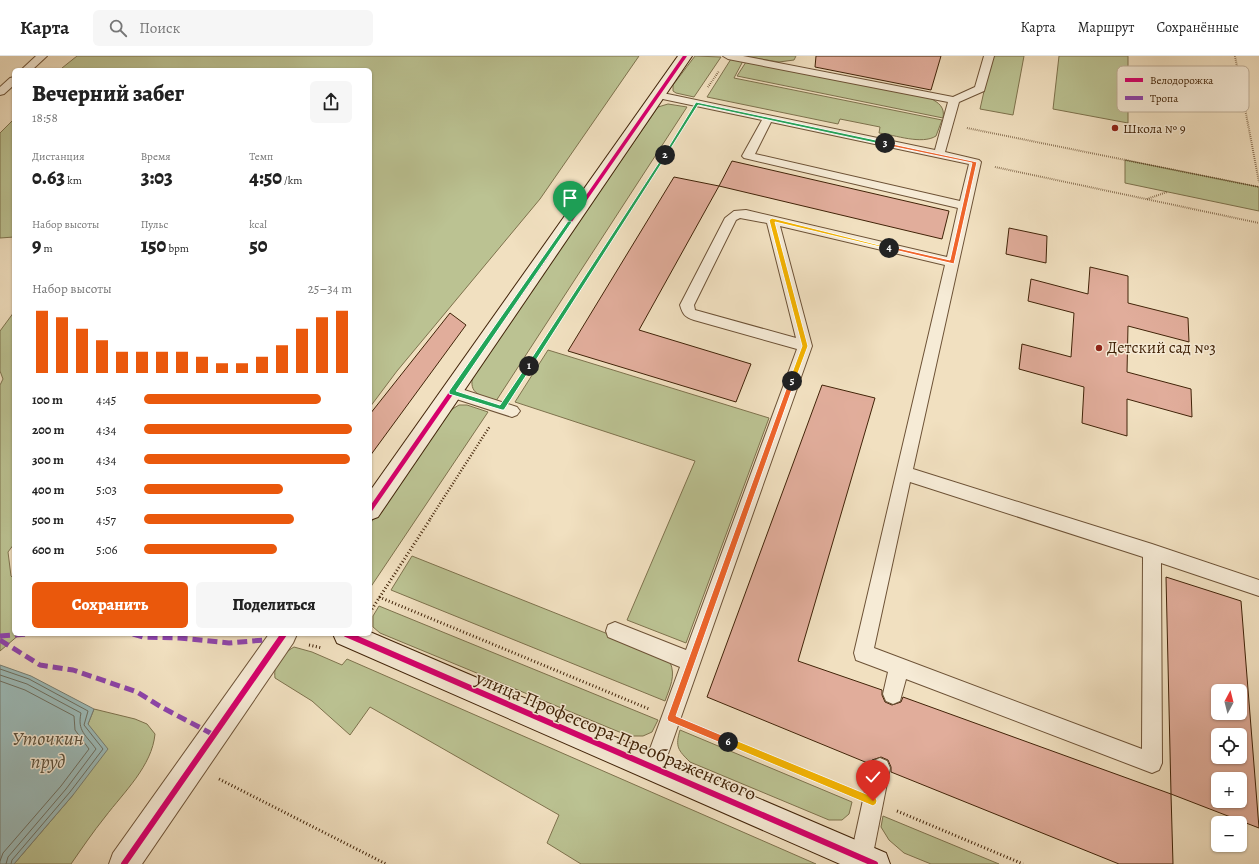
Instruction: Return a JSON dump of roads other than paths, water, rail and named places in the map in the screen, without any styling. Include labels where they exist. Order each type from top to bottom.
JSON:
[{"type":"street","points":[[372,507],[685,56]]},
{"type":"street","points":[[124,864],[283,636]]},
{"type":"street","name":"улица Профессора Преображенского","points":[[351,636],[866,862]]},
{"type":"lane","points":[[28,68],[42,56]]},
{"type":"lane","points":[[728,56],[794,65],[954,100],[980,89],[988,56]]},
{"type":"lane","points":[[0,92],[12,82]]},
{"type":"lane","points":[[658,95],[975,162],[863,653],[1152,763],[1152,552]]},
{"type":"lane","points":[[939,155],[954,100]]},
{"type":"lane","points":[[768,118],[748,156],[965,206]]},
{"type":"lane","points":[[805,346],[689,313],[687,305],[731,218],[738,214],[746,214],[952,262]]},
{"type":"lane","points":[[653,768],[805,346],[772,220]]},
{"type":"lane","points":[[452,392],[507,409]]},
{"type":"lane","points":[[904,473],[1152,552],[1259,588]]},
{"type":"lane","points":[[615,631],[691,662]]},
{"type":"lane","points":[[893,694],[899,667]]},
{"type":"lane","points":[[866,862],[873,801],[880,768]]},
{"type":"water","name":"Уточкин пруд","points":[[0,665],[31,676],[94,709],[88,724],[108,749],[73,795],[14,864],[0,864]]},
{"type":"place","name":"Школа № 9","points":[[1115,128]]},
{"type":"place","name":"Детский сад №3","points":[[1099,348]]}]
